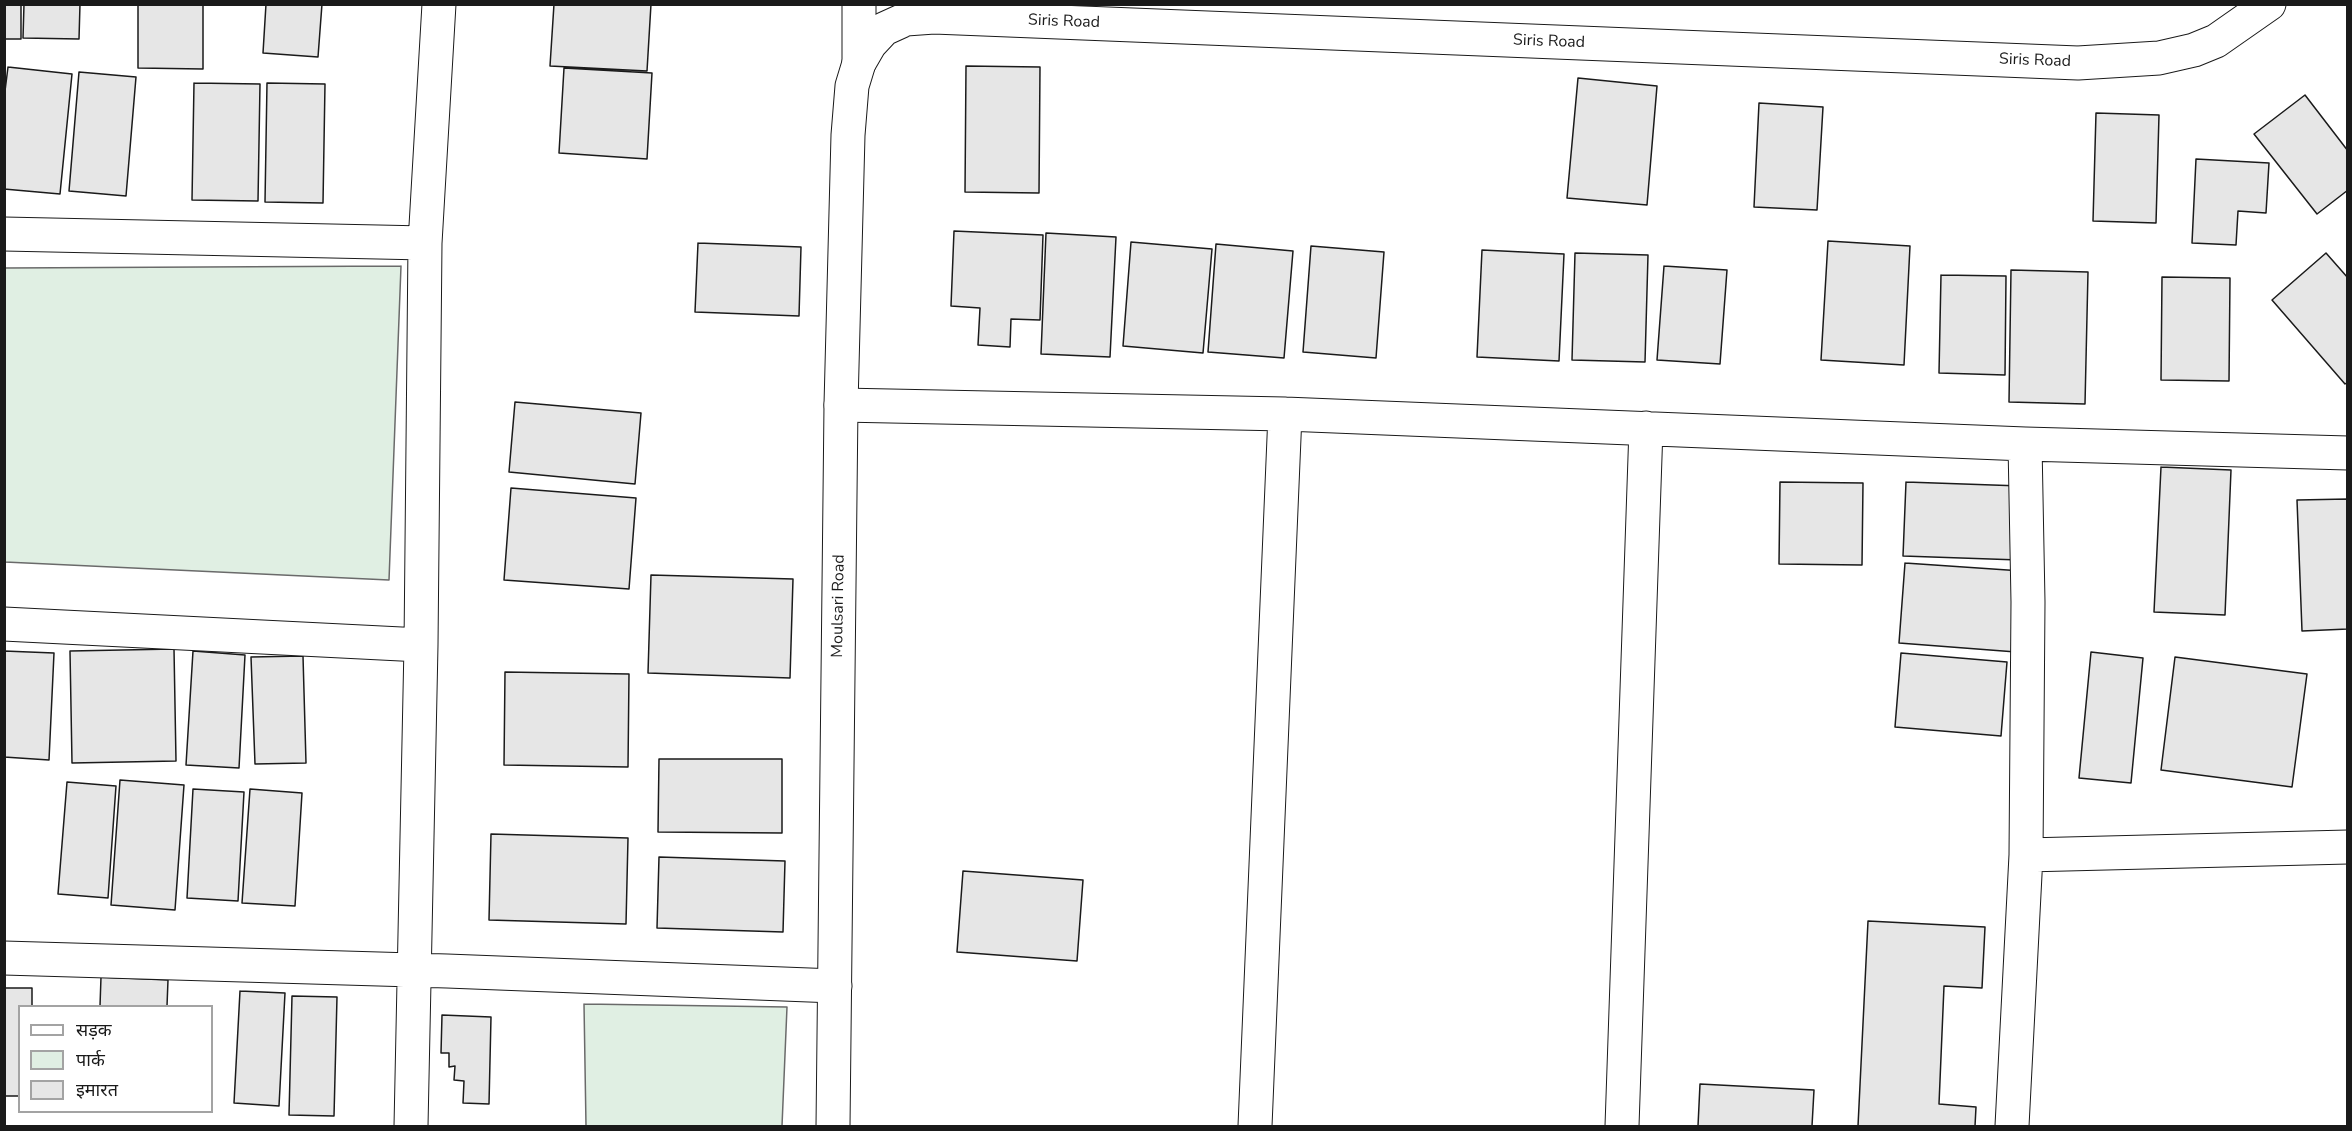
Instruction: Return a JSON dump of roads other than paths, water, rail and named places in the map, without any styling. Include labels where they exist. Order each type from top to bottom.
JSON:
[{"type":"street","points":[[411,1126],[421,645],[425,243],[439,4]]},
{"type":"street","name":"Moulsari Road","points":[[833,1126],[841,405],[848,147],[856,75],[859,4]]},
{"type":"street","name":"Siris Road","points":[[856,75],[870,44],[884,29],[906,19],[934,17],[2078,63],[2159,58],[2194,50],[2216,41],[2269,4]]},
{"type":"street","points":[[4,234],[425,243]]},
{"type":"street","points":[[841,405],[1286,414],[2025,444],[2348,453]]},
{"type":"street","points":[[1255,1126],[1286,414]]},
{"type":"street","points":[[1622,1126],[1646,428]]},
{"type":"street","points":[[2012,1126],[2026,855],[2028,602],[2025,444]]},
{"type":"street","points":[[4,624],[421,645]]},
{"type":"street","points":[[2026,855],[2348,847]]},
{"type":"street","points":[[4,958],[835,986]]}]
